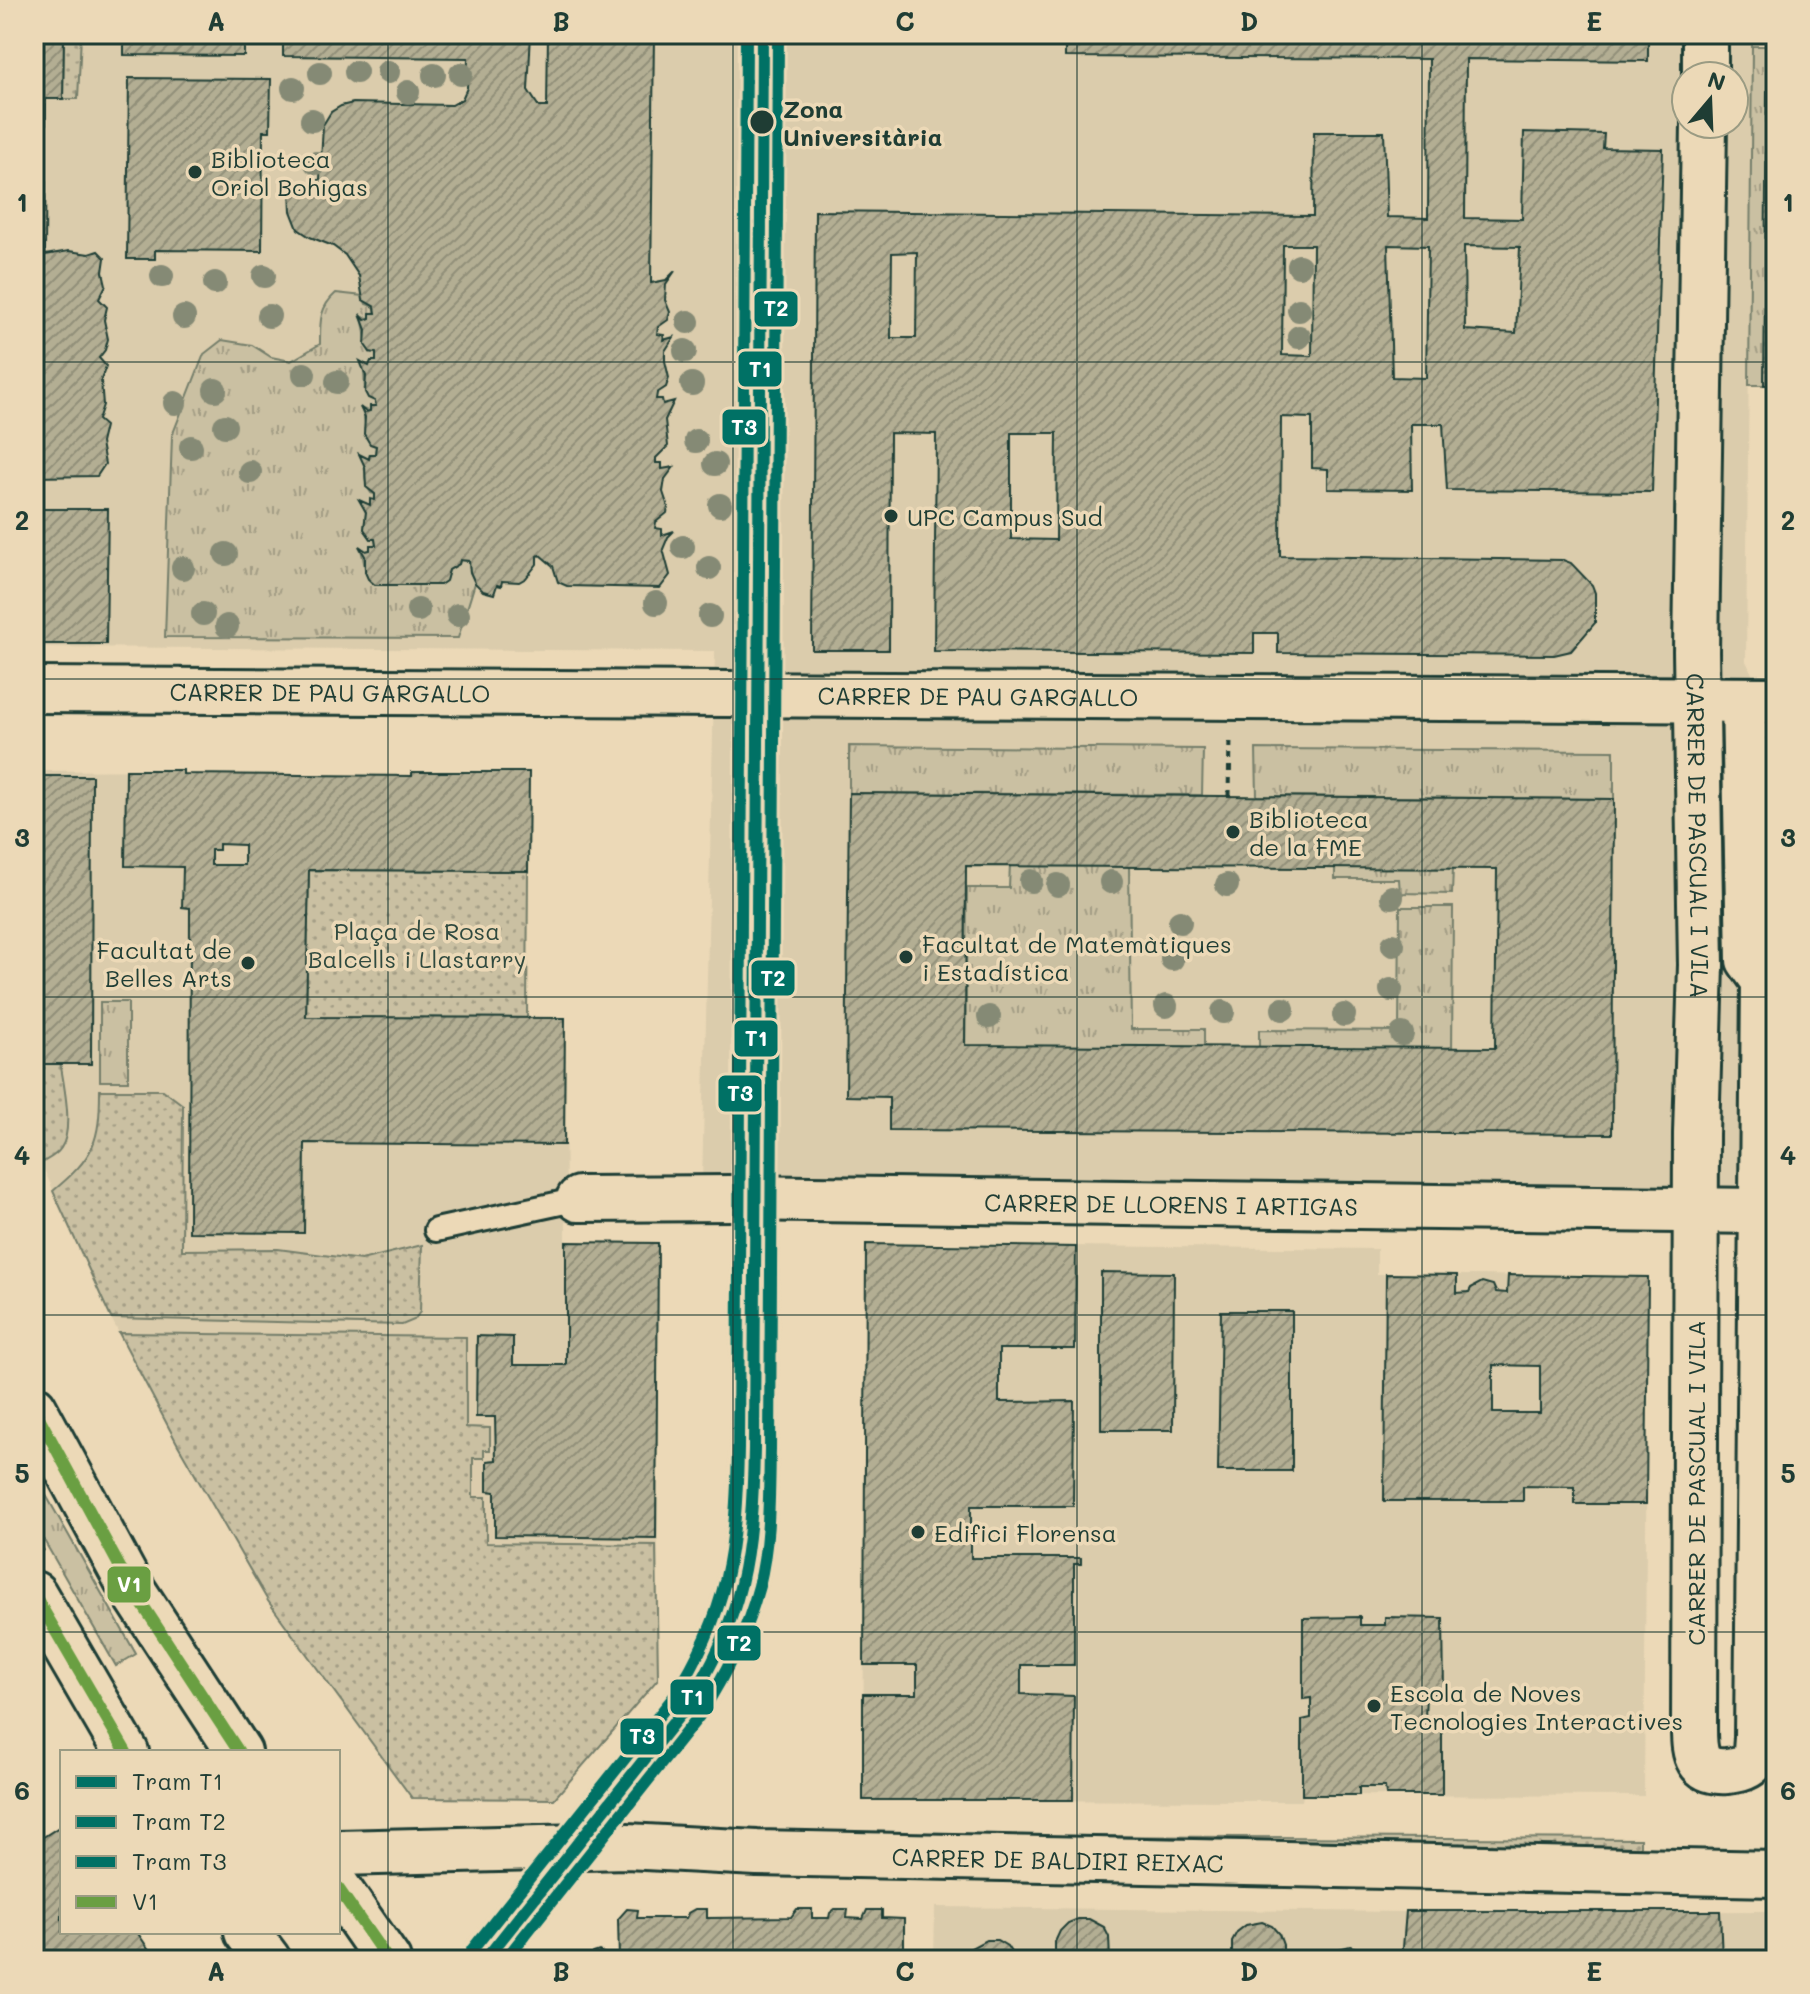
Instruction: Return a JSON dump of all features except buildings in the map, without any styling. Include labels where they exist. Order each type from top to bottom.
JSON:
[{"type":"street","points":[[1705,34],[1705,60]]},
{"type":"street","name":"CARRER DE PASCUAL I VILA","points":[[1704,140],[1697,700],[1701,965],[1696,1211],[1694,1751],[1701,1765],[1716,1772],[1737,1770],[1751,1764],[1756,1755],[1764,981],[1749,960],[1760,700]]},
{"type":"street","name":"CARRER DE PAU GARGALLO","points":[[34,690],[1760,700]]},
{"type":"street","points":[[1701,965],[1749,960]]},
{"type":"street","name":"CARRER DE LLORENS I ARTIGAS","points":[[579,1199],[732,1198],[1762,1211]]},
{"type":"street","points":[[34,1408],[129,1584],[238,1750]]},
{"type":"street","points":[[34,1594],[125,1750]]},
{"type":"street","name":"CARRER DE BALDIRI REIXAC","points":[[340,1853],[627,1846],[757,1853],[1776,1874]]},
{"type":"street","points":[[340,1891],[388,1960]]},
{"type":"street","points":[[248,1934],[268,1960]]},
{"type":"lane","points":[[436,1230],[579,1199]]},
{"type":"path","points":[[1229,796],[1230,733]]},
{"type":"shaded area","name":"UPC Campus Sud","points":[[34,34],[1752,34],[1746,661],[1776,726],[1776,1198],[702,1183],[715,651],[34,647]]},
{"type":"shaded area","points":[[183,770],[184,774],[411,776],[412,772],[529,772],[527,1017],[565,1018],[566,1242],[658,1243],[658,1679],[554,1799],[340,1702],[251,1574],[178,1445],[111,1318],[34,1144],[34,771]]},
{"type":"shaded area","points":[[866,1244],[1377,1249],[1377,1274],[1648,1277],[1644,1796],[1303,1795],[1302,1801],[863,1800]]},
{"type":"shaded area","points":[[935,1907],[1405,1912],[1776,1911],[1776,1960],[934,1960]]},
{"type":"green space","points":[[64,34],[81,34],[78,99],[63,99]]},
{"type":"green space","points":[[1752,46],[1776,46],[1764,385],[1749,385]]},
{"type":"green space","points":[[336,293],[363,296],[366,304],[375,307],[376,313],[370,313],[370,318],[361,317],[368,348],[376,353],[376,361],[371,361],[364,369],[365,392],[376,406],[370,406],[370,411],[361,409],[368,440],[376,446],[375,454],[370,454],[365,474],[375,500],[371,500],[370,505],[361,502],[366,512],[364,529],[375,539],[376,545],[370,545],[370,550],[366,551],[359,546],[366,573],[375,585],[440,585],[460,560],[469,561],[475,583],[458,638],[165,637],[172,436],[204,354],[222,340],[252,345],[271,357],[291,361],[320,344],[323,310]]},
{"type":"green space","points":[[849,746],[1203,749],[1202,795],[849,793]]},
{"type":"green space","points":[[1256,749],[1614,751],[1614,799],[1257,796]]},
{"type":"green space","points":[[1010,864],[1129,865],[1131,1029],[1204,1029],[1204,1053],[965,1054],[967,888],[1009,888]]},
{"type":"green space","points":[[1335,866],[1453,867],[1452,894],[1400,893],[1399,879],[1335,879]]},
{"type":"green space","name":"Plaça de Rosa Balcells i Llastarry","points":[[309,870],[528,871],[527,1018],[306,1017]]},
{"type":"green space","points":[[1400,907],[1453,907],[1452,1057],[1259,1055],[1259,1030],[1399,1031]]},
{"type":"green space","points":[[100,1002],[128,1002],[128,1081],[100,1081]]},
{"type":"green space","points":[[34,1043],[57,1043],[67,1112],[61,1148],[41,1163],[34,1144]]},
{"type":"green space","points":[[100,1090],[163,1090],[183,1105],[182,1250],[278,1249],[361,1260],[422,1245],[420,1312],[414,1320],[402,1325],[111,1318],[53,1191],[78,1168],[92,1147],[98,1123]]},
{"type":"green space","points":[[119,1333],[466,1337],[466,1427],[490,1428],[490,1450],[484,1450],[484,1458],[473,1458],[473,1497],[486,1497],[486,1543],[656,1545],[658,1679],[554,1799],[412,1798],[268,1601],[178,1445]]},
{"type":"green space","points":[[34,1474],[136,1654],[116,1666],[34,1523]]},
{"type":"green space","points":[[1064,1836],[1640,1839],[1640,1859],[1058,1861]]},
{"type":"tram line","name":"T3","points":[[472,1950],[673,1698],[692,1667],[718,1608],[731,1549],[738,1449],[746,34]]},
{"type":"tram line","name":"T1","points":[[485,1960],[686,1707],[721,1644],[741,1584],[747,1553],[754,1449],[762,34]]},
{"type":"tram line","name":"T2","points":[[505,1960],[699,1716],[742,1637],[759,1586],[765,1552],[770,1449],[778,34]]},
{"type":"transit line","name":"V1","points":[[34,1408],[129,1584],[238,1750]]},
{"type":"transit line","name":"V1","points":[[34,1594],[125,1750]]},
{"type":"transit line","name":"V1","points":[[340,1891],[388,1960]]},
{"type":"place","name":"Zona Universitària","points":[[762,122]]},
{"type":"place","name":"Biblioteca Oriol Bohigas","points":[[195,172]]},
{"type":"place","name":"UPC Campus Sud","points":[[891,516]]},
{"type":"place","name":"Biblioteca de la FME","points":[[1233,832]]},
{"type":"place","name":"Facultat de Matemàtiques i Estadística","points":[[906,957]]},
{"type":"place","name":"Facultat de Belles Arts","points":[[248,963]]},
{"type":"place","name":"Edifici Florensa","points":[[918,1532]]},
{"type":"place","name":"Escola de Noves Tecnologies Interactives","points":[[1374,1706]]}]
